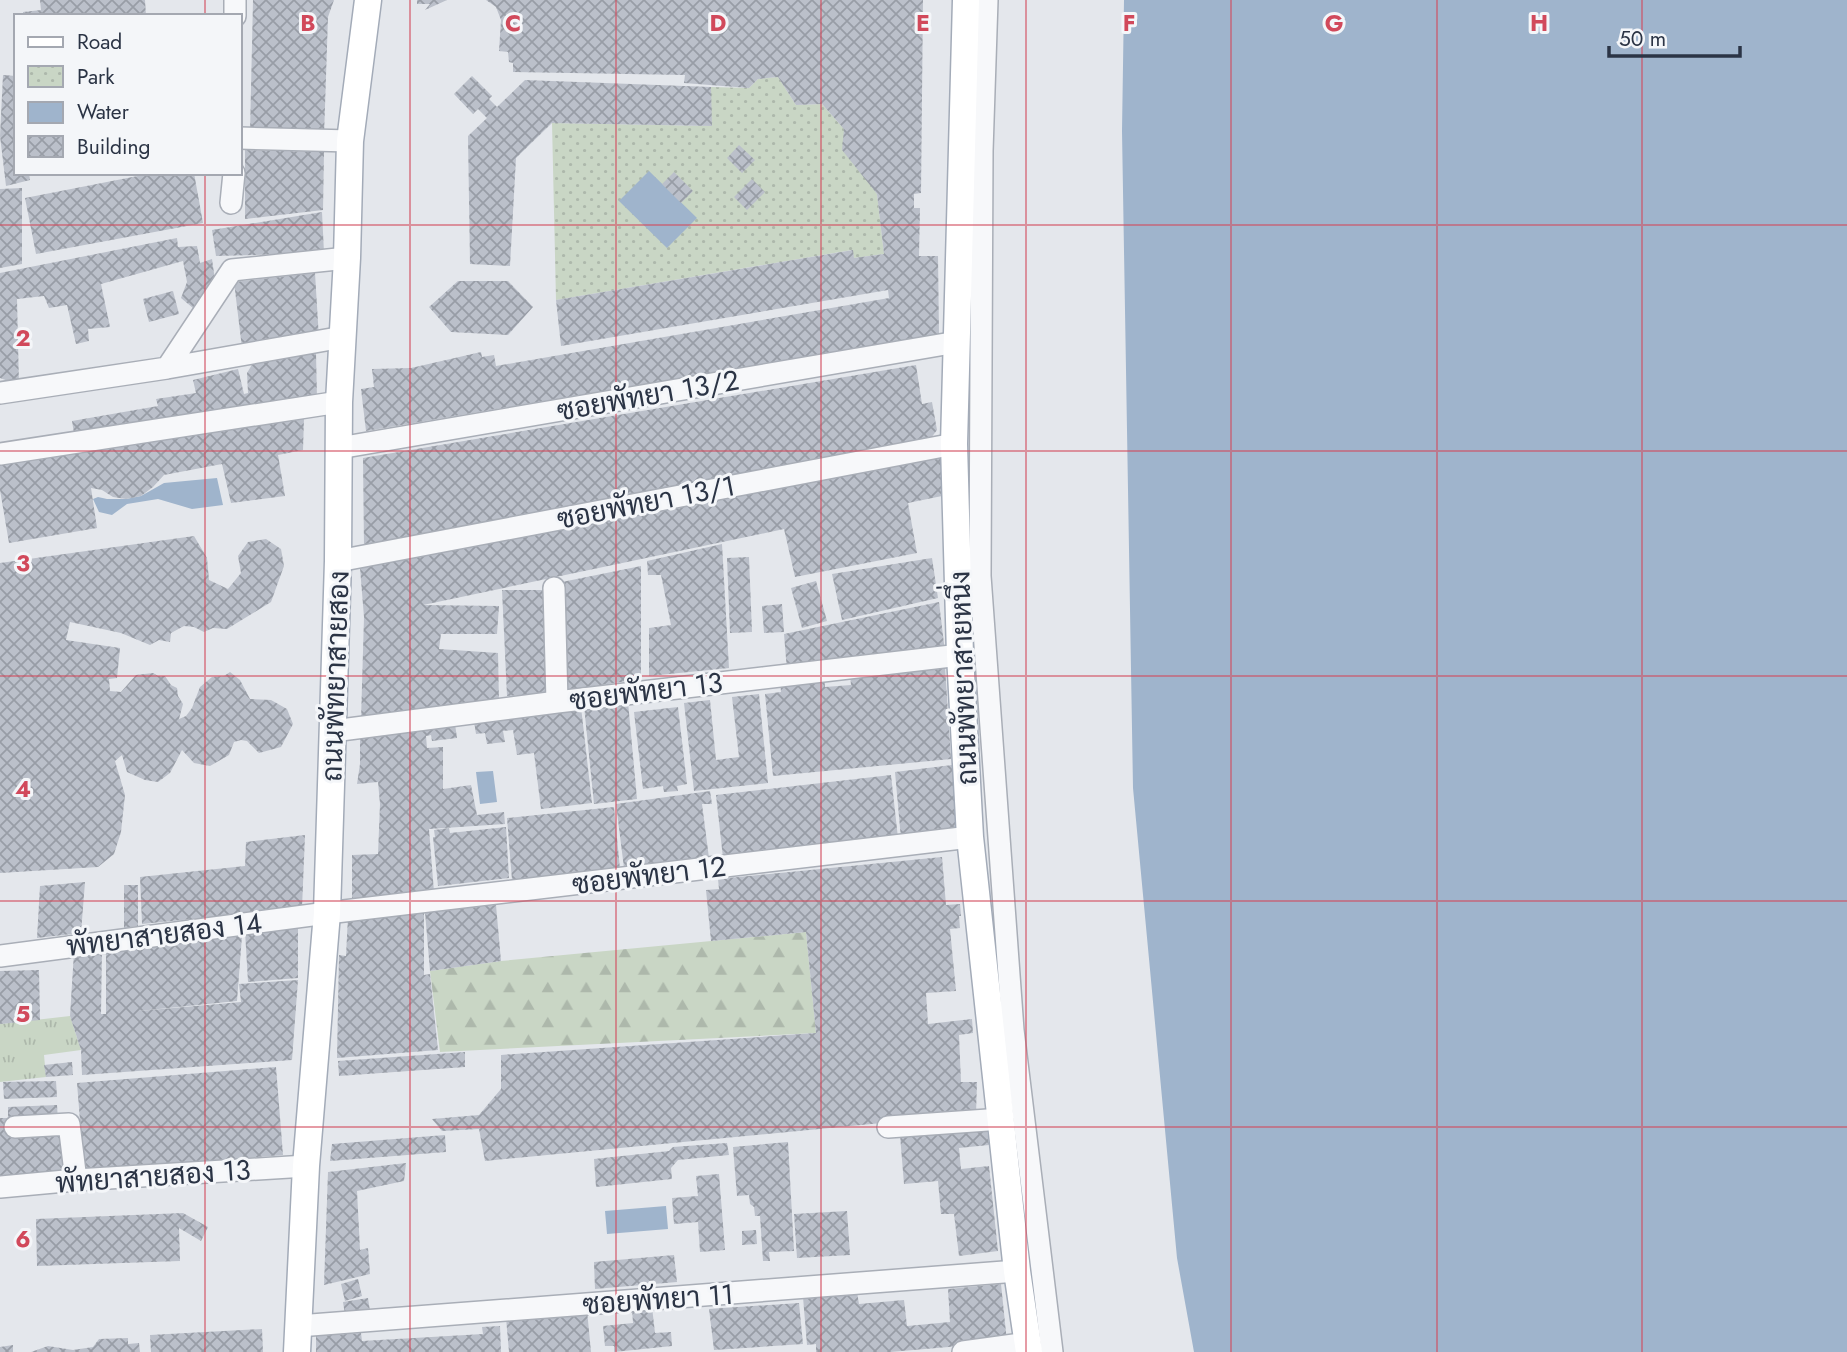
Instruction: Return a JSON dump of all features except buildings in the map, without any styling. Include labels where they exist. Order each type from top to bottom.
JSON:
[{"type":"main road","name":"ถนนพัทยาสายสอง","points":[[297,1352],[306,1166],[327,913],[338,561],[339,402],[350,141],[368,0]]},
{"type":"main road","name":"ถนนพัทยาสายหนึ่ง","points":[[966,0],[954,444],[960,655],[970,837],[1017,1271],[1036,1349]]},
{"type":"street","points":[[963,1352],[1036,1349],[980,576],[982,151],[987,0]]},
{"type":"street","points":[[242,138],[350,141]]},
{"type":"street","points":[[231,203],[234,175]]},
{"type":"street","points":[[167,368],[232,270],[347,258]]},
{"type":"street","points":[[0,393],[167,368],[343,337]]},
{"type":"street","name":"ซอยพัทยา 13/2","points":[[339,448],[957,342]]},
{"type":"street","points":[[0,454],[339,402]]},
{"type":"street","name":"ซอยพัทยา 13/1","points":[[338,561],[954,444]]},
{"type":"street","points":[[554,587],[557,702]]},
{"type":"street","name":"ซอยพัทยา 13","points":[[333,731],[960,655]]},
{"type":"street","name":"ซอยพัทยา 12","points":[[327,913],[970,837]]},
{"type":"street","name":"พัทยาสายสอง 14","points":[[0,956],[327,913]]},
{"type":"street","points":[[888,1127],[1002,1119]]},
{"type":"street","points":[[15,1127],[69,1124],[76,1180]]},
{"type":"street","name":"พัทยาสายสอง 13","points":[[0,1187],[306,1166]]},
{"type":"street","name":"ซอยพัทยา 11","points":[[298,1326],[1017,1271]]},
{"type":"green space","points":[[778,77],[796,105],[822,104],[844,129],[877,194],[884,254],[854,258],[852,250],[556,300],[552,123],[711,126],[711,87],[749,88],[758,79]]},
{"type":"green space","points":[[806,932],[816,1033],[440,1052],[430,971],[501,961]]},
{"type":"green space","points":[[70,1016],[81,1050],[44,1055],[46,1077],[0,1082],[0,1024]]},
{"type":"water","points":[[1124,0],[1847,0],[1847,1352],[1194,1352],[1177,1258],[1133,788],[1122,131]]},
{"type":"water","points":[[649,171],[697,218],[667,248],[619,201]]},
{"type":"water","points":[[217,478],[223,505],[192,509],[158,499],[127,504],[112,515],[99,512],[93,499],[126,499],[141,496],[164,483]]},
{"type":"water","points":[[493,771],[497,802],[480,804],[476,772]]},
{"type":"water","points":[[666,1206],[668,1229],[607,1234],[605,1211]]}]
